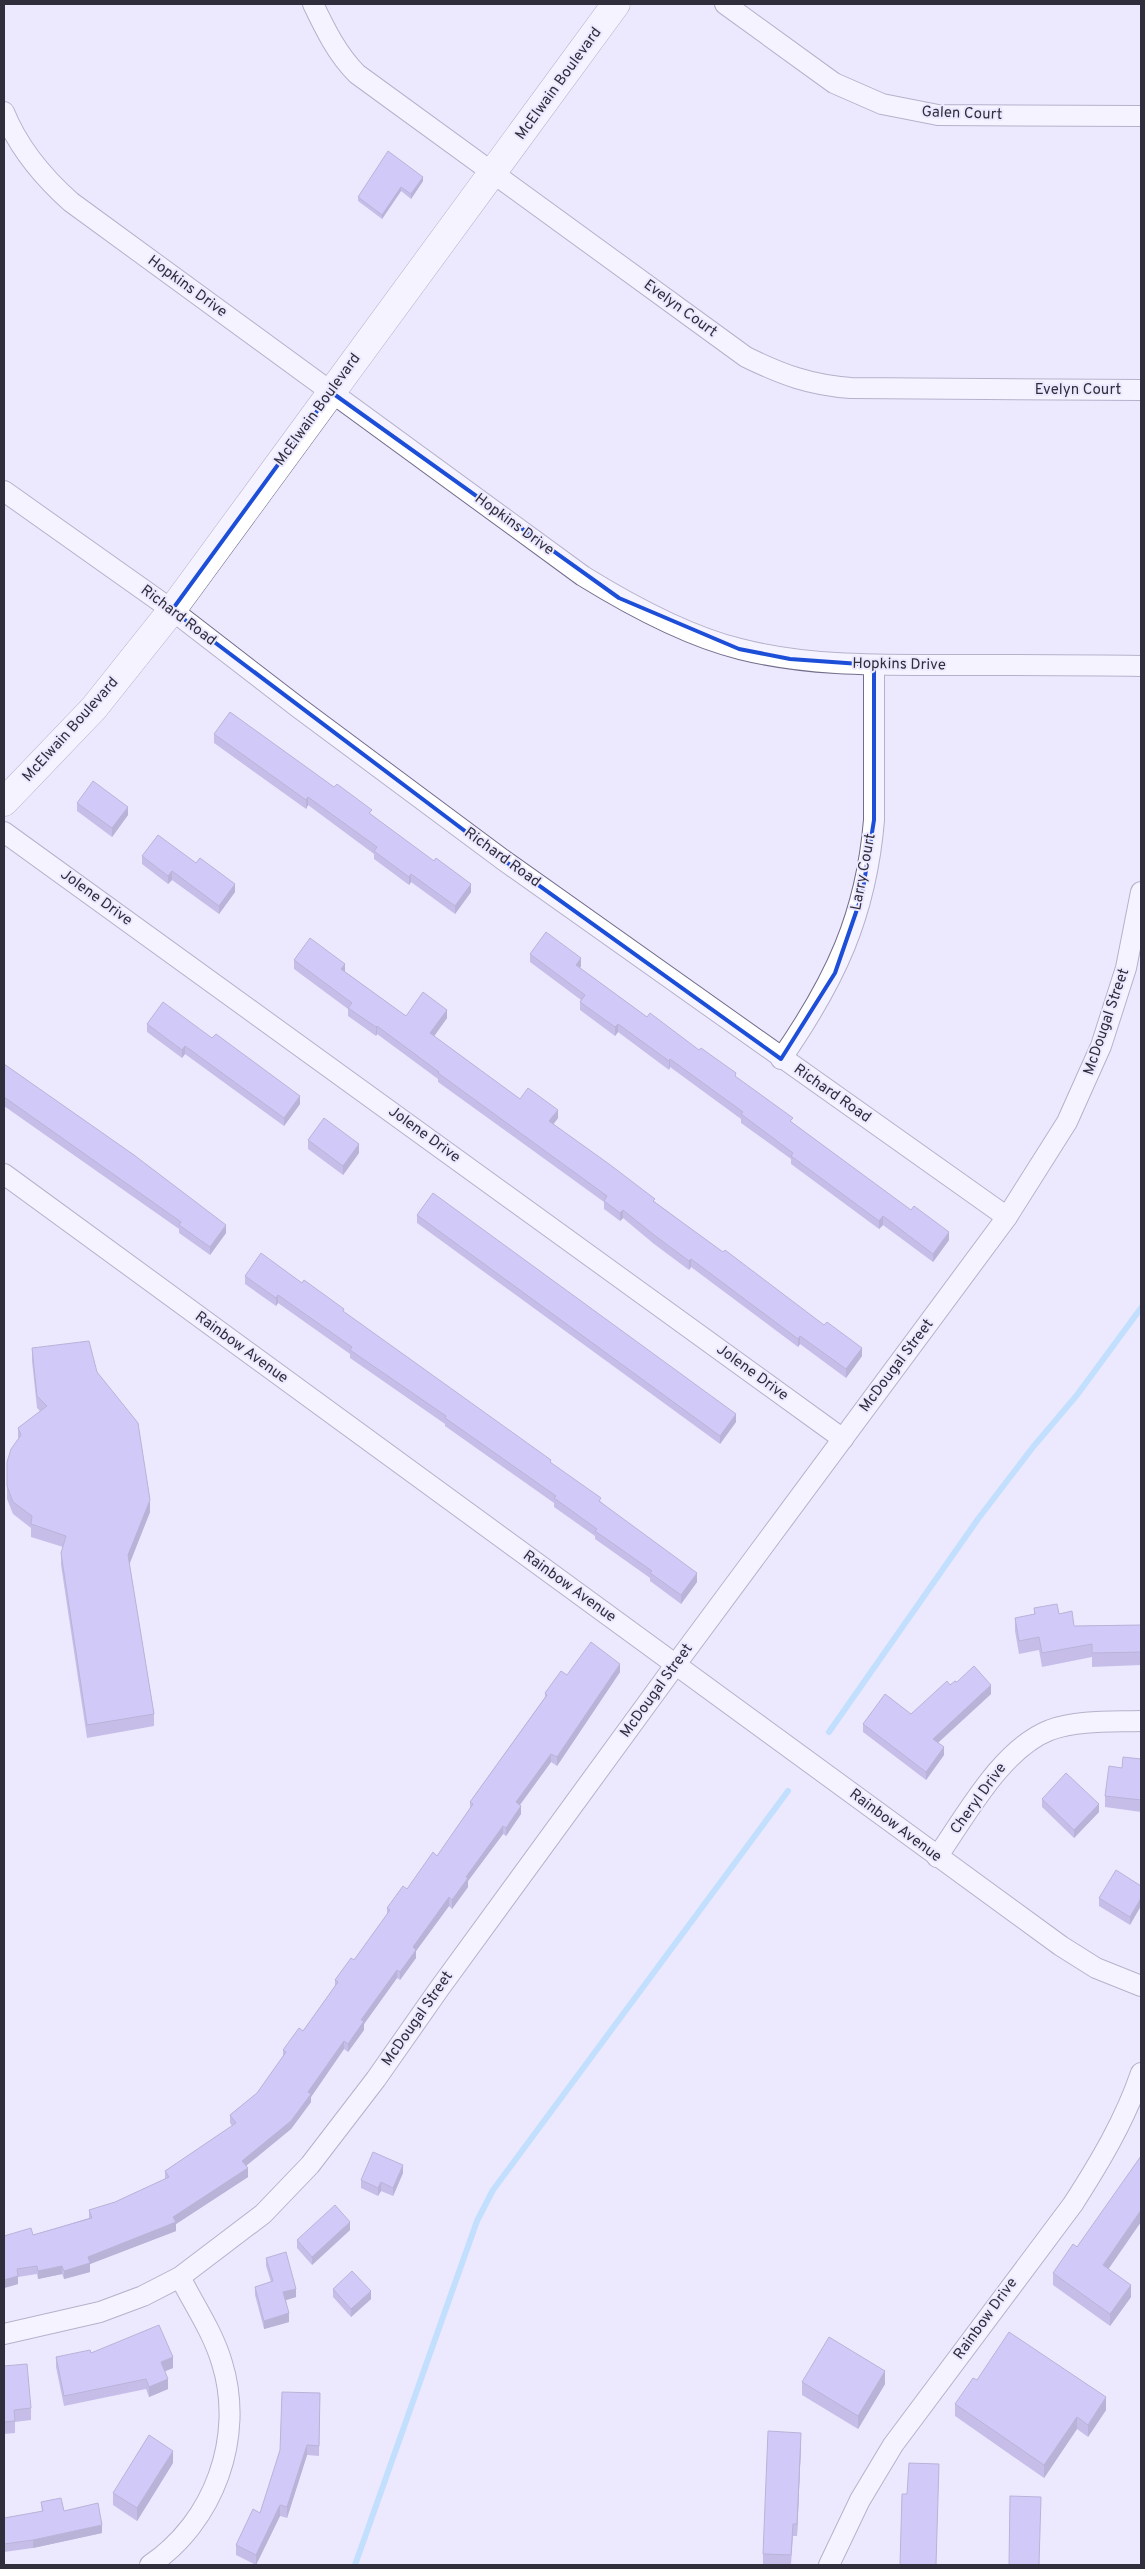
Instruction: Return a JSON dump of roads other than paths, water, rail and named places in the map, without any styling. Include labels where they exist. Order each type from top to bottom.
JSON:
[{"type":"street","name":"Evelyn Court","points":[[313,4],[326,32],[346,63],[357,74],[746,357],[793,379],[824,386],[851,388],[1141,390]]},
{"type":"street","name":"McElwain Boulevard","points":[[4,802],[94,708],[172,610],[616,4]]},
{"type":"street","name":"Galen Court","points":[[725,4],[834,83],[862,97],[907,111],[938,115],[1141,116]]},
{"type":"street","name":"Hopkins Drive","points":[[4,112],[27,153],[53,186],[70,202],[583,576],[619,598],[668,621],[739,649],[790,659],[874,665],[1141,666]]},
{"type":"street","name":"Richard Road","points":[[4,490],[172,610],[299,708],[502,859],[1007,1217]]},
{"type":"street","name":"Larry Court","points":[[781,1058],[811,1015],[835,973],[851,933],[862,895],[872,842],[874,820],[874,665]]},
{"type":"street","name":"Jolene Drive","points":[[4,832],[843,1439]]},
{"type":"street","name":"McDougal Street","points":[[4,2334],[100,2312],[143,2296],[180,2277],[262,2214],[310,2165],[376,2078],[676,1664],[1007,1217],[1067,1122],[1101,1046],[1126,968],[1141,892]]},
{"type":"street","name":"Rainbow Avenue","points":[[4,1174],[1061,1946],[1096,1968],[1141,1986]]},
{"type":"street","name":"Cheryl Drive","points":[[937,1857],[1002,1764],[1036,1737],[1050,1730],[1074,1724],[1141,1721]]},
{"type":"street","name":"Rainbow Drive","points":[[829,2565],[860,2500],[893,2445],[1073,2204],[1096,2168],[1117,2132],[1141,2072]]},
{"type":"street","points":[[150,2565],[177,2543],[207,2502],[218,2480],[226,2454],[229,2432],[228,2389],[222,2363],[215,2343],[180,2277]]},
{"type":"waterway","points":[[829,1732],[978,1519],[1033,1447],[1077,1395],[1141,1308]]},
{"type":"waterway","points":[[355,2565],[477,2221],[493,2190],[788,1791]]}]
